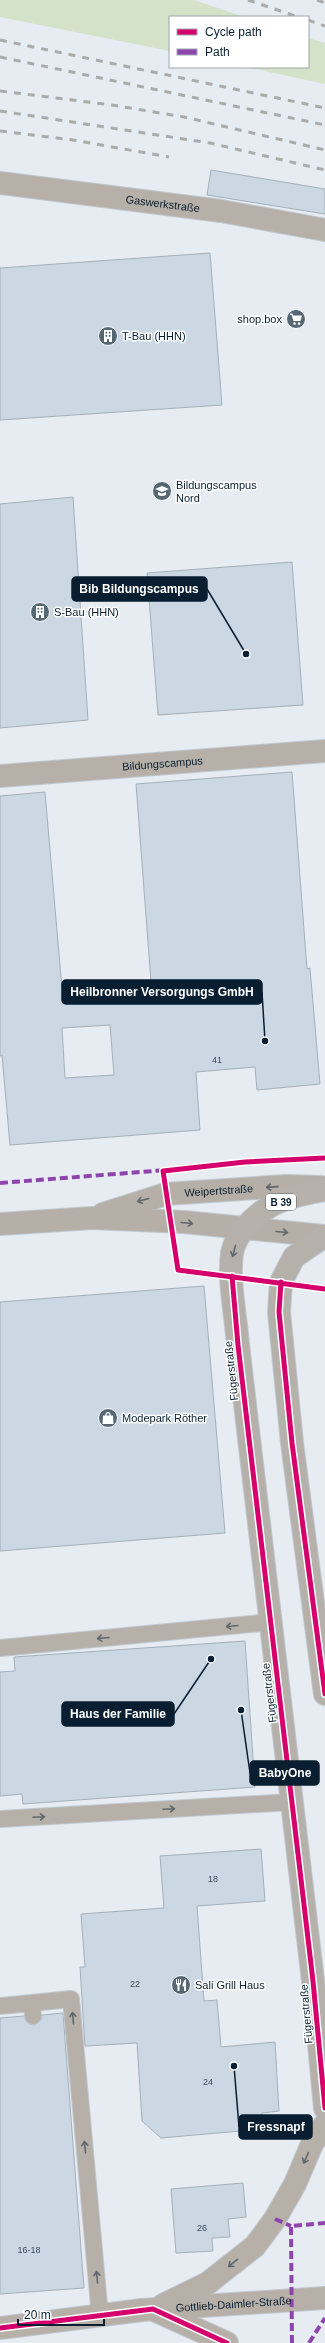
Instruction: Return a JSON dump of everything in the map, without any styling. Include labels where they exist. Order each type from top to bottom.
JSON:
[{"type":"main road","name":"Weipertstraße","points":[[92,1218],[166,1194],[286,1186],[325,1188]]},
{"type":"main road","name":"Fügerstraße","points":[[325,1188],[288,1198],[263,1212],[243,1228],[232,1252],[232,1276],[238,1345],[313,1980],[325,2108]]},
{"type":"main road","name":"Weipertstraße","points":[[0,1224],[92,1218],[184,1222],[325,1236]]},
{"type":"main road","points":[[325,1236],[294,1257],[281,1282],[279,1312],[292,1443],[325,1694]]},
{"type":"street","name":"Gaswerkstraße","points":[[0,183],[221,211],[325,230]]},
{"type":"street","name":"Bildungscampus","points":[[0,776],[325,751]]},
{"type":"street","points":[[153,2309],[208,2283],[254,2246],[275,2219],[294,2184],[312,2144],[325,2124]]},
{"type":"street","name":"Gottlieb-Daimler-Straße","points":[[0,2328],[153,2309],[325,2298]]},
{"type":"street","points":[[153,2309],[227,2343]]},
{"type":"lane","points":[[0,1648],[271,1622]]},
{"type":"lane","points":[[0,1819],[292,1802]]},
{"type":"lane","points":[[0,2006],[32,2009],[71,1999],[100,2316]]},
{"type":"green space","points":[[0,0],[194,0],[242,16],[169,16],[169,51],[0,17]]},
{"type":"green space","points":[[309,38],[325,43],[325,84],[251,68],[309,68]]},
{"type":"building","points":[[211,170],[325,189],[325,214],[207,195]]},
{"type":"building","name":"T-Bau (HHN)","points":[[210,253],[222,405],[0,420],[0,268]]},
{"type":"building","name":"S-Bau (HHN)","points":[[73,497],[88,720],[0,728],[0,504]]},
{"type":"building","points":[[292,562],[303,705],[158,715],[147,573]]},
{"type":"building","points":[[292,772],[307,969],[310,968],[320,1084],[257,1090],[255,1067],[196,1072],[200,1130],[10,1145],[2,1055],[0,1056],[0,796],[45,792],[62,989],[151,982],[136,784]],"holes":[[[110,1025],[114,1075],[65,1078],[62,1028]]]},
{"type":"building","name":"Modepark Röther","points":[[204,1286],[225,1533],[0,1551],[0,1302]]},
{"type":"building","points":[[245,1641],[255,1787],[23,1804],[22,1794],[0,1796],[0,1672],[15,1671],[14,1657]]},
{"type":"building","points":[[261,1849],[265,1901],[197,1906],[204,2001],[217,2000],[221,2047],[275,2042],[279,2111],[262,2113],[263,2129],[161,2138],[142,2121],[137,2043],[85,2046],[80,1967],[85,1967],[81,1914],[164,1908],[160,1856]]},
{"type":"building","points":[[63,2013],[84,2288],[0,2294],[0,2018],[24,2016],[29,2024],[34,2025],[41,2020],[42,2015]]},
{"type":"building","points":[[243,2183],[246,2217],[228,2219],[230,2237],[212,2238],[213,2251],[176,2253],[171,2189]]},
{"type":"railway","points":[[248,0],[295,16]]},
{"type":"railway","points":[[317,0],[325,3]]},
{"type":"railway","points":[[309,20],[325,26]]},
{"type":"railway","points":[[0,40],[325,108]]},
{"type":"railway","points":[[0,57],[325,125]]},
{"type":"railway","points":[[0,91],[112,105],[184,117],[325,150]]},
{"type":"railway","points":[[0,111],[210,143],[325,170]]},
{"type":"railway","points":[[0,131],[73,140],[169,157]]},
{"type":"marked path","points":[[0,1183],[166,1170]]},
{"type":"marked path","points":[[275,2219],[291,2226]]},
{"type":"marked path","points":[[292,2343],[291,2226],[325,2223]]},
{"type":"marked path","points":[[309,2343],[325,2318]]},
{"type":"cycle path","points":[[325,1158],[245,1162],[163,1171],[178,1270],[325,1289]]},
{"type":"cycle path","points":[[232,1276],[238,1345],[313,1981],[325,2108]]},
{"type":"cycle path","points":[[281,1282],[279,1312],[292,1443],[325,1694]]},
{"type":"cycle path","points":[[0,2328],[153,2309],[227,2343]]},
{"type":"place","name":"shop.box","points":[[296,319]]},
{"type":"place","name":"T-Bau (HHN)","points":[[108,336]]},
{"type":"place","name":"Bildungscampus Nord","points":[[162,491]]},
{"type":"place","name":"S-Bau (HHN)","points":[[40,612]]},
{"type":"place","name":"Bib Bildungscampus","points":[[246,654]]},
{"type":"place","name":"Heilbronner Versorgungs GmbH","points":[[265,1041]]},
{"type":"place","name":"Modepark Röther","points":[[108,1418]]},
{"type":"place","name":"Haus der Familie","points":[[211,1659]]},
{"type":"place","name":"BabyOne","points":[[241,1710]]},
{"type":"place","name":"Sali Grill Haus","points":[[181,1985]]},
{"type":"place","name":"Fressnapf","points":[[234,2066]]}]
